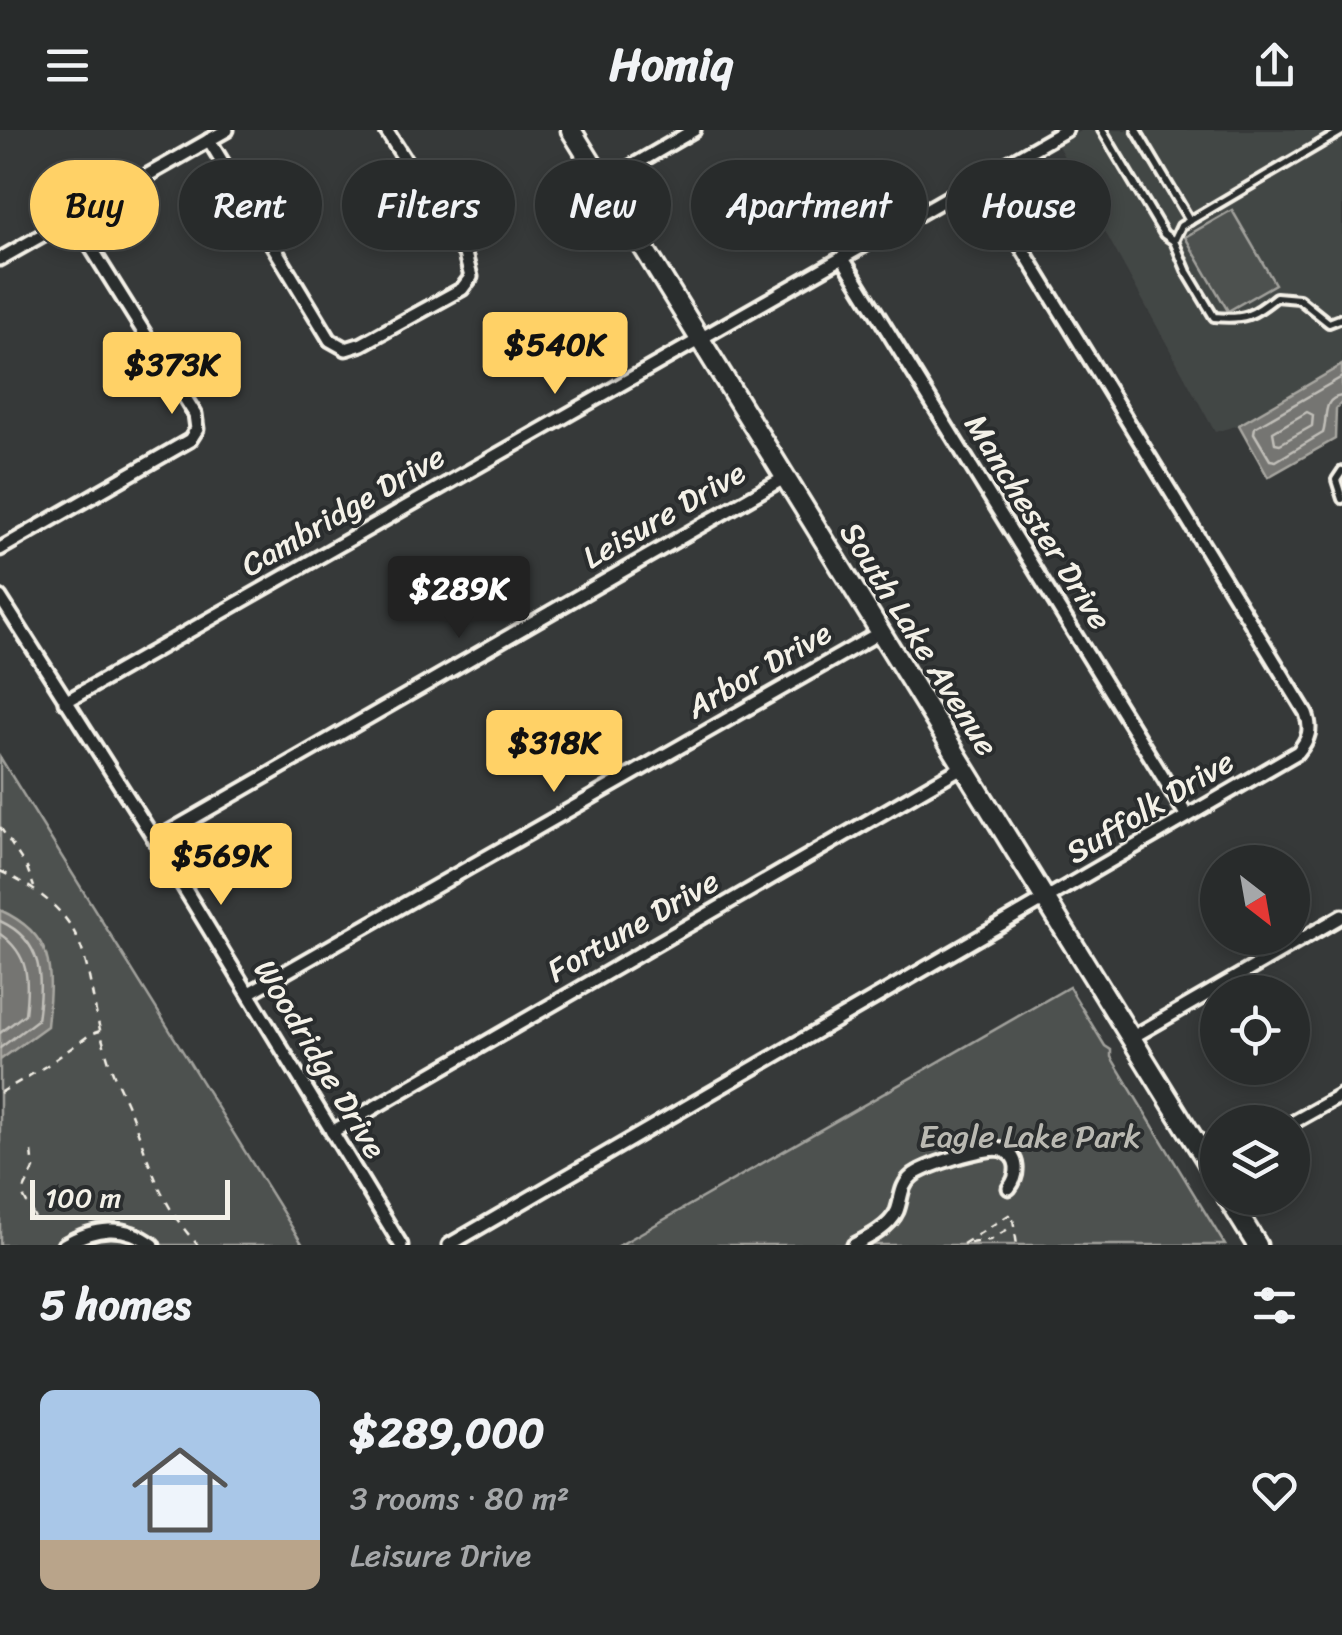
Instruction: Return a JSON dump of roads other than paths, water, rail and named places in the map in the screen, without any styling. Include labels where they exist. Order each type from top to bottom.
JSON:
[{"type":"street","points":[[159,168],[226,130]]},
{"type":"street","points":[[209,140],[330,340],[346,349],[462,289],[471,277],[466,254],[386,130]]},
{"type":"street","name":"South Lake Avenue","points":[[571,130],[589,160]]},
{"type":"street","points":[[642,160],[694,130]]},
{"type":"street","name":"Cambridge Drive","points":[[1012,160],[1066,130]]},
{"type":"street","name":"Cambridge Drive","points":[[66,702],[947,197]]},
{"type":"street","points":[[0,259],[30,242]]},
{"type":"street","points":[[0,549],[190,440],[197,429],[195,414],[93,250]]},
{"type":"street","name":"South Lake Avenue","points":[[644,250],[1200,1147]]},
{"type":"street","name":"Suffolk Drive","points":[[449,1245],[1298,752],[1311,727],[1296,696],[1024,250]]},
{"type":"street","name":"Manchester Drive","points":[[842,257],[1187,816]]},
{"type":"street","name":"Leisure Drive","points":[[154,840],[784,478]]},
{"type":"street","name":"Woodridge Drive","points":[[0,597],[249,993],[401,1245]]},
{"type":"street","name":"Arbor Drive","points":[[249,993],[879,633]]},
{"type":"street","name":"Fortune Drive","points":[[332,1132],[962,767]]},
{"type":"street","points":[[1131,1038],[1342,916]]},
{"type":"street","points":[[1310,1113],[1342,1095]]},
{"type":"street","points":[[854,1245],[888,1222],[896,1212],[902,1187],[910,1177],[932,1166],[990,1148],[1003,1150],[1012,1156],[1017,1170],[1009,1188]]},
{"type":"street","points":[[1238,1215],[1257,1245]]},
{"type":"street","points":[[64,1245],[82,1235],[113,1228],[154,1245]]},
{"type":"lane","points":[[1102,130],[1164,234],[1174,242],[1214,317],[1240,320],[1276,298],[1298,299],[1329,323],[1342,318]]},
{"type":"lane","points":[[1136,130],[1190,220]]},
{"type":"lane","points":[[1174,242],[1181,226],[1342,130]]},
{"type":"lane","points":[[1342,471],[1336,480],[1342,499]]},
{"type":"water","points":[[1342,365],[1342,402],[1336,409],[1335,439],[1268,477],[1239,425]]},
{"type":"water","points":[[0,910],[19,920],[41,944],[47,958],[50,989],[47,1026],[0,1060]]},
{"type":"park label","name":"Eagle Lake Park","points":[[1030,1136]]}]
